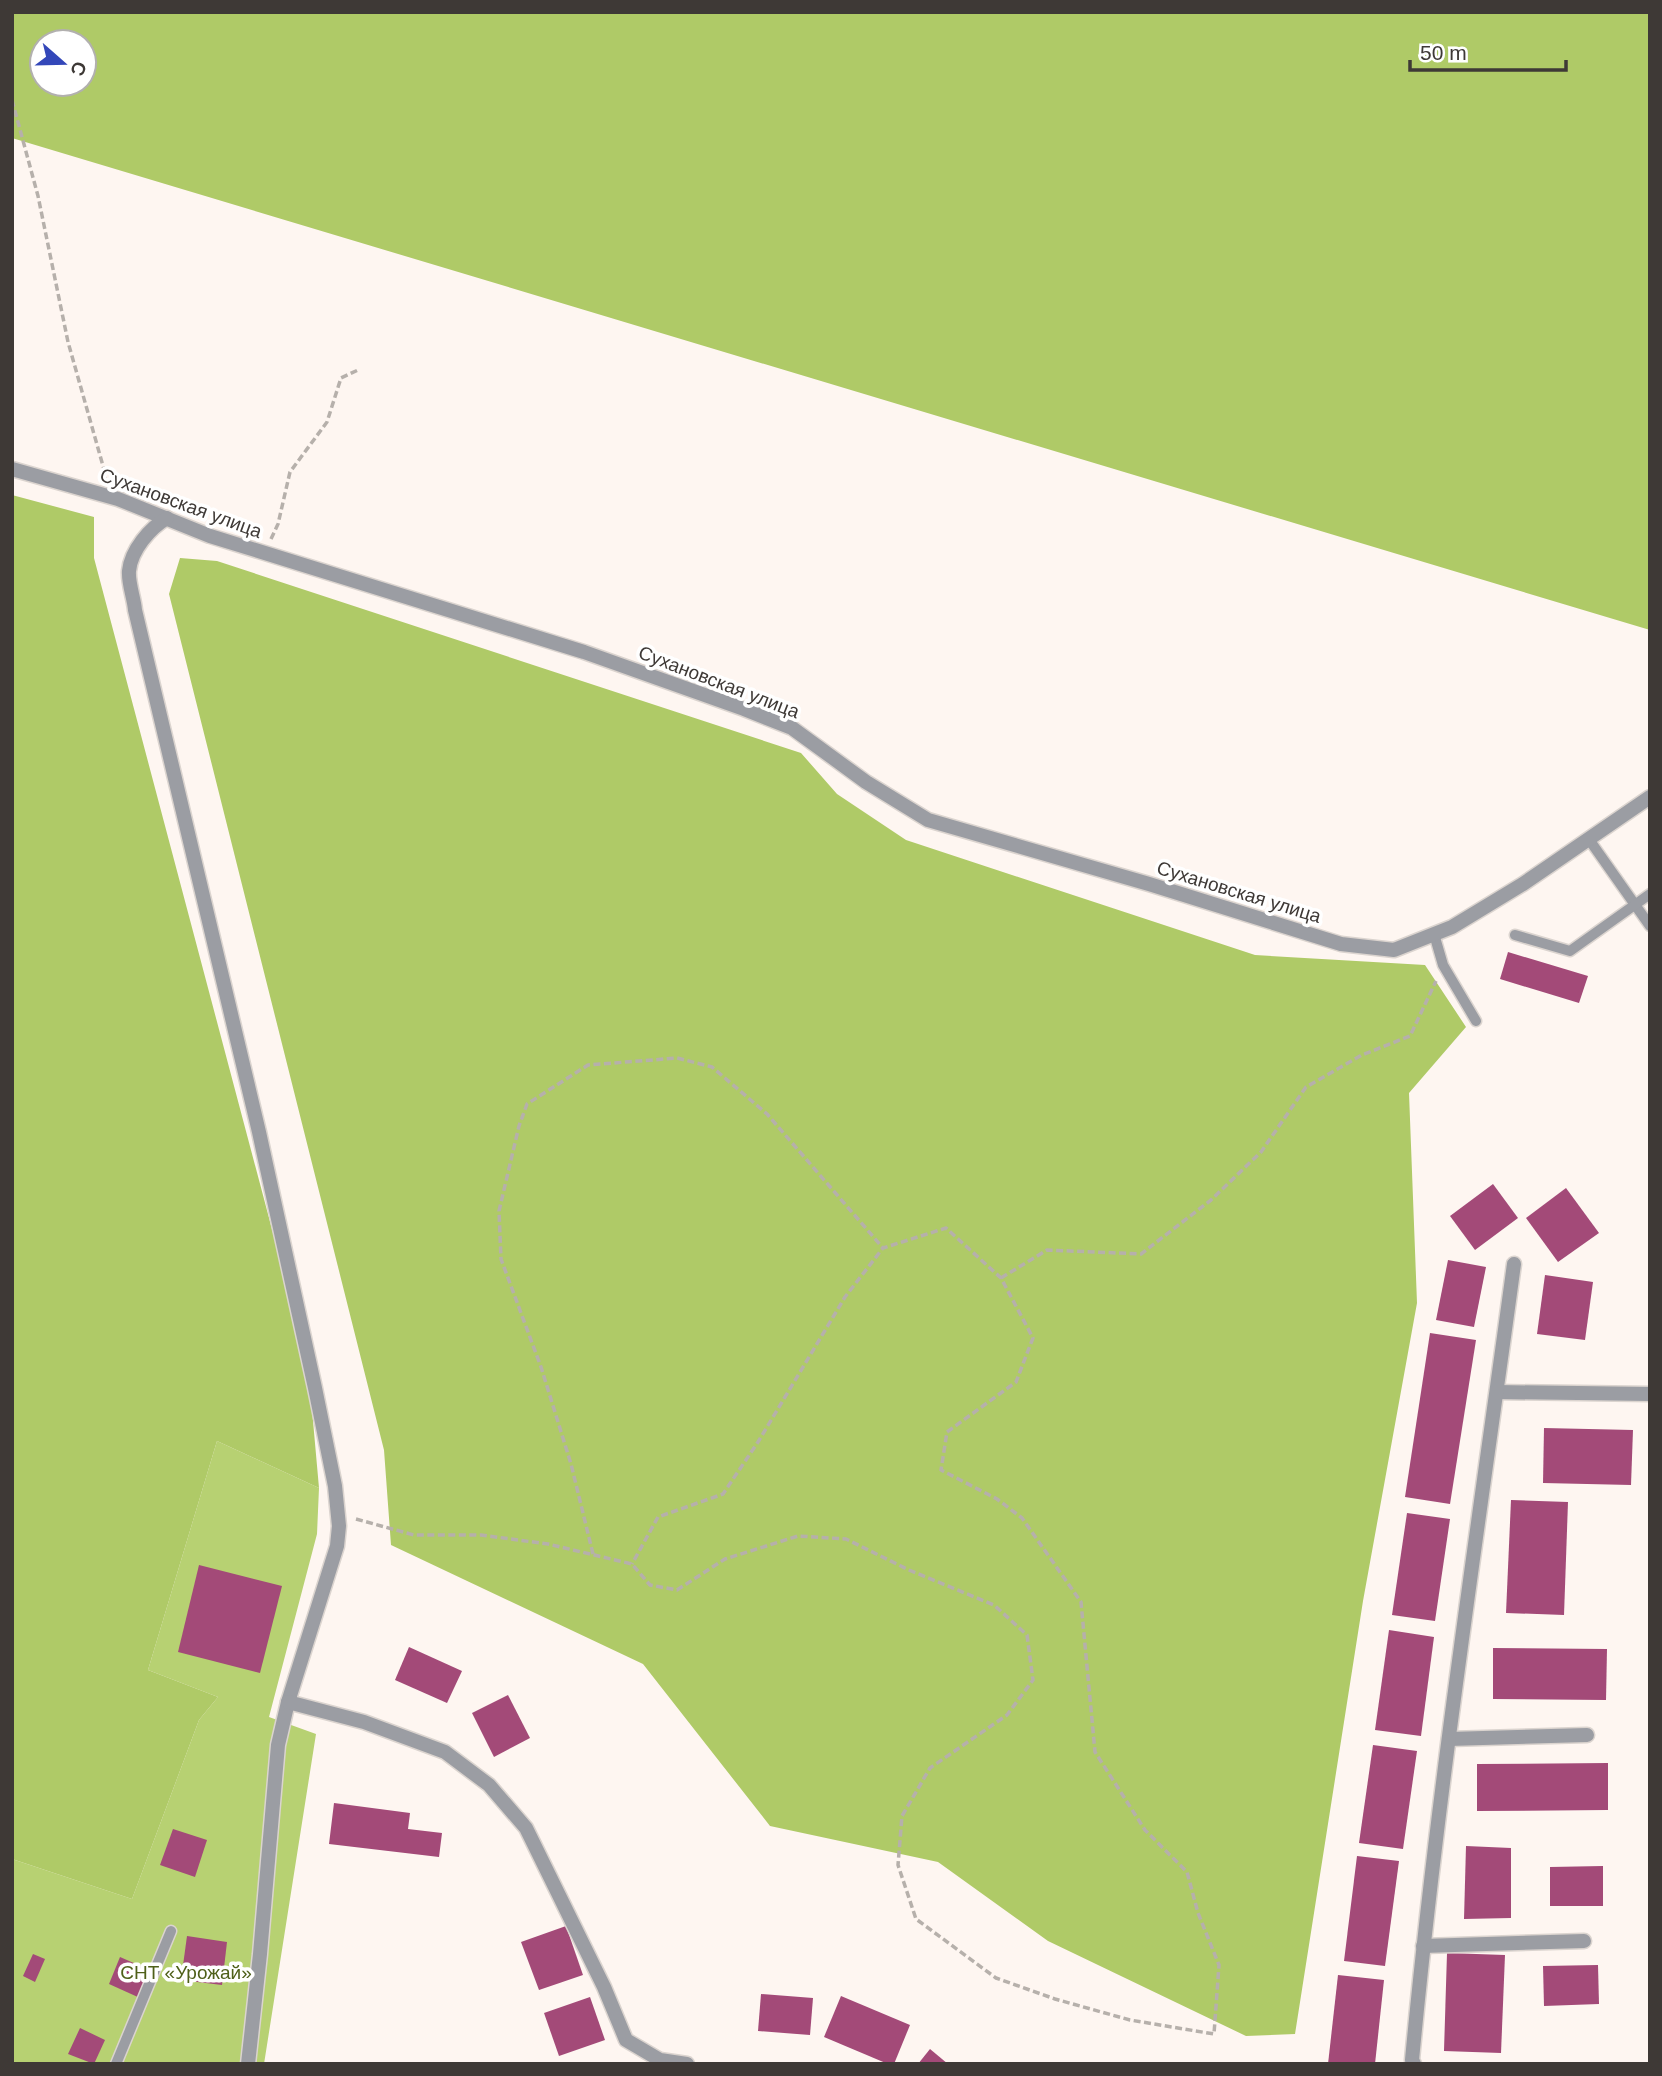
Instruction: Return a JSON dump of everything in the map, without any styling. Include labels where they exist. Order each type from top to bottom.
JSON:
[{"type":"street","name":"Сухановская улица","points":[[12,468],[102,494],[210,536],[584,652],[744,709],[792,728],[866,782],[928,820],[1137,880],[1341,944],[1394,950],[1452,927],[1496,902],[1650,797]]},
{"type":"street","points":[[167,518],[154,525],[136,551],[129,571],[135,610],[259,1132],[315,1388],[335,1486],[337,1514],[337,1546],[288,1702],[278,1745],[248,2064]]},
{"type":"street","points":[[1414,2064],[1412,2060],[1423,1946],[1514,1264]]},
{"type":"street","points":[[1497,1392],[1650,1394]]},
{"type":"street","points":[[288,1702],[364,1723],[445,1752],[489,1785],[526,1828],[604,1987],[626,2040],[660,2060],[687,2064]]},
{"type":"street","points":[[1449,1739],[1587,1735]]},
{"type":"street","points":[[1423,1946],[1584,1941]]},
{"type":"lane","points":[[1588,838],[1650,926]]},
{"type":"lane","points":[[1515,935],[1570,951],[1650,894]]},
{"type":"lane","points":[[1434,934],[1443,965],[1476,1021]]},
{"type":"lane","points":[[116,2064],[171,1931]]},
{"type":"path","points":[[12,100],[38,196],[68,342],[105,473],[102,494]]},
{"type":"path","points":[[264,553],[278,524],[290,472],[327,422],[341,378],[358,370]]},
{"type":"path","points":[[1001,1278],[1047,1250],[1141,1254],[1211,1200],[1261,1152],[1306,1087],[1362,1055],[1410,1037],[1443,965]]},
{"type":"path","points":[[594,1555],[541,1367],[501,1258],[499,1212],[519,1126],[527,1104],[589,1065],[677,1058],[712,1067],[767,1114],[883,1248]]},
{"type":"path","points":[[337,1514],[414,1535],[481,1535],[548,1544],[632,1564],[650,1585],[677,1590],[725,1559],[798,1536],[846,1539],[909,1570],[994,1605],[1027,1635],[1033,1680],[1006,1715],[930,1768],[902,1816],[898,1865],[916,1919],[996,1978],[1055,1999],[1130,2020],[1214,2034],[1219,1965],[1198,1913],[1187,1872],[1145,1830],[1095,1752],[1081,1602],[1022,1518],[997,1499],[941,1470],[947,1432],[1016,1382],[1033,1338],[1001,1278],[946,1228],[883,1248],[845,1297],[758,1442],[723,1494],[658,1517],[632,1564]]},
{"type":"green space","points":[[12,12],[1650,12],[1650,630],[12,138]]},
{"type":"green space","points":[[12,495],[94,517],[94,558],[308,1365],[319,1488],[217,1441],[148,1670],[218,1697],[199,1720],[132,1899],[12,1859]]},
{"type":"green space","points":[[180,558],[217,561],[801,753],[837,794],[906,840],[1255,955],[1425,965],[1466,1027],[1409,1093],[1417,1303],[1363,1601],[1295,2034],[1246,2036],[1048,1941],[938,1862],[770,1826],[643,1664],[391,1545],[384,1450],[169,594]]},
{"type":"green space","name":"СНТ «Урожай»","points":[[217,1441],[319,1488],[317,1534],[269,1717],[316,1734],[264,2064],[12,2064],[12,1859],[132,1899],[199,1720],[218,1697],[148,1670]]},
{"type":"building","points":[[1508,952],[1588,976],[1579,1003],[1500,979]]},
{"type":"building","points":[[1493,1184],[1518,1218],[1475,1250],[1450,1216]]},
{"type":"building","points":[[1566,1188],[1599,1233],[1558,1262],[1526,1218]]},
{"type":"building","points":[[1448,1260],[1486,1267],[1474,1327],[1436,1320]]},
{"type":"building","points":[[1545,1275],[1593,1282],[1585,1340],[1537,1334]]},
{"type":"building","points":[[1430,1333],[1476,1340],[1450,1504],[1405,1497]]},
{"type":"building","points":[[1544,1428],[1633,1430],[1631,1485],[1543,1483]]},
{"type":"building","points":[[1511,1500],[1568,1502],[1564,1615],[1506,1613]]},
{"type":"building","points":[[1407,1513],[1450,1519],[1435,1621],[1392,1615]]},
{"type":"building","points":[[199,1565],[282,1586],[260,1673],[178,1652]]},
{"type":"building","points":[[1389,1630],[1434,1637],[1421,1736],[1375,1730]]},
{"type":"building","points":[[409,1647],[462,1671],[447,1703],[395,1680]]},
{"type":"building","points":[[1493,1648],[1607,1649],[1606,1700],[1493,1699]]},
{"type":"building","points":[[508,1695],[530,1738],[494,1757],[472,1713]]},
{"type":"building","points":[[1373,1745],[1417,1751],[1403,1849],[1359,1843]]},
{"type":"building","points":[[1608,1763],[1608,1810],[1477,1811],[1477,1764]]},
{"type":"building","points":[[334,1803],[410,1813],[408,1829],[442,1833],[439,1857],[329,1844]]},
{"type":"building","points":[[173,1829],[207,1840],[195,1877],[160,1865]]},
{"type":"building","points":[[1466,1846],[1511,1848],[1511,1918],[1464,1919]]},
{"type":"building","points":[[1357,1856],[1399,1861],[1385,1966],[1344,1961]]},
{"type":"building","points":[[1603,1866],[1603,1906],[1550,1906],[1550,1867]]},
{"type":"building","points":[[566,1926],[583,1975],[539,1990],[521,1942]]},
{"type":"building","points":[[187,1936],[227,1942],[222,1985],[181,1980]]},
{"type":"building","points":[[1447,1953],[1505,1955],[1501,2053],[1444,2051]]},
{"type":"building","points":[[33,1954],[45,1959],[35,1982],[23,1976]]},
{"type":"building","points":[[120,1957],[152,1971],[140,1998],[109,1984]]},
{"type":"building","points":[[1598,1965],[1599,2004],[1544,2006],[1543,1966]]},
{"type":"building","points":[[1338,1975],[1384,1980],[1375,2064],[1328,2064]]},
{"type":"building","points":[[761,1994],[813,1998],[810,2035],[758,2031]]},
{"type":"building","points":[[841,1996],[910,2025],[894,2064],[888,2064],[824,2037]]},
{"type":"building","points":[[590,1997],[605,2040],[559,2056],[544,2013]]},
{"type":"building","points":[[80,2028],[105,2040],[94,2064],[68,2054]]},
{"type":"building","points":[[930,2049],[948,2064],[918,2064]]}]
